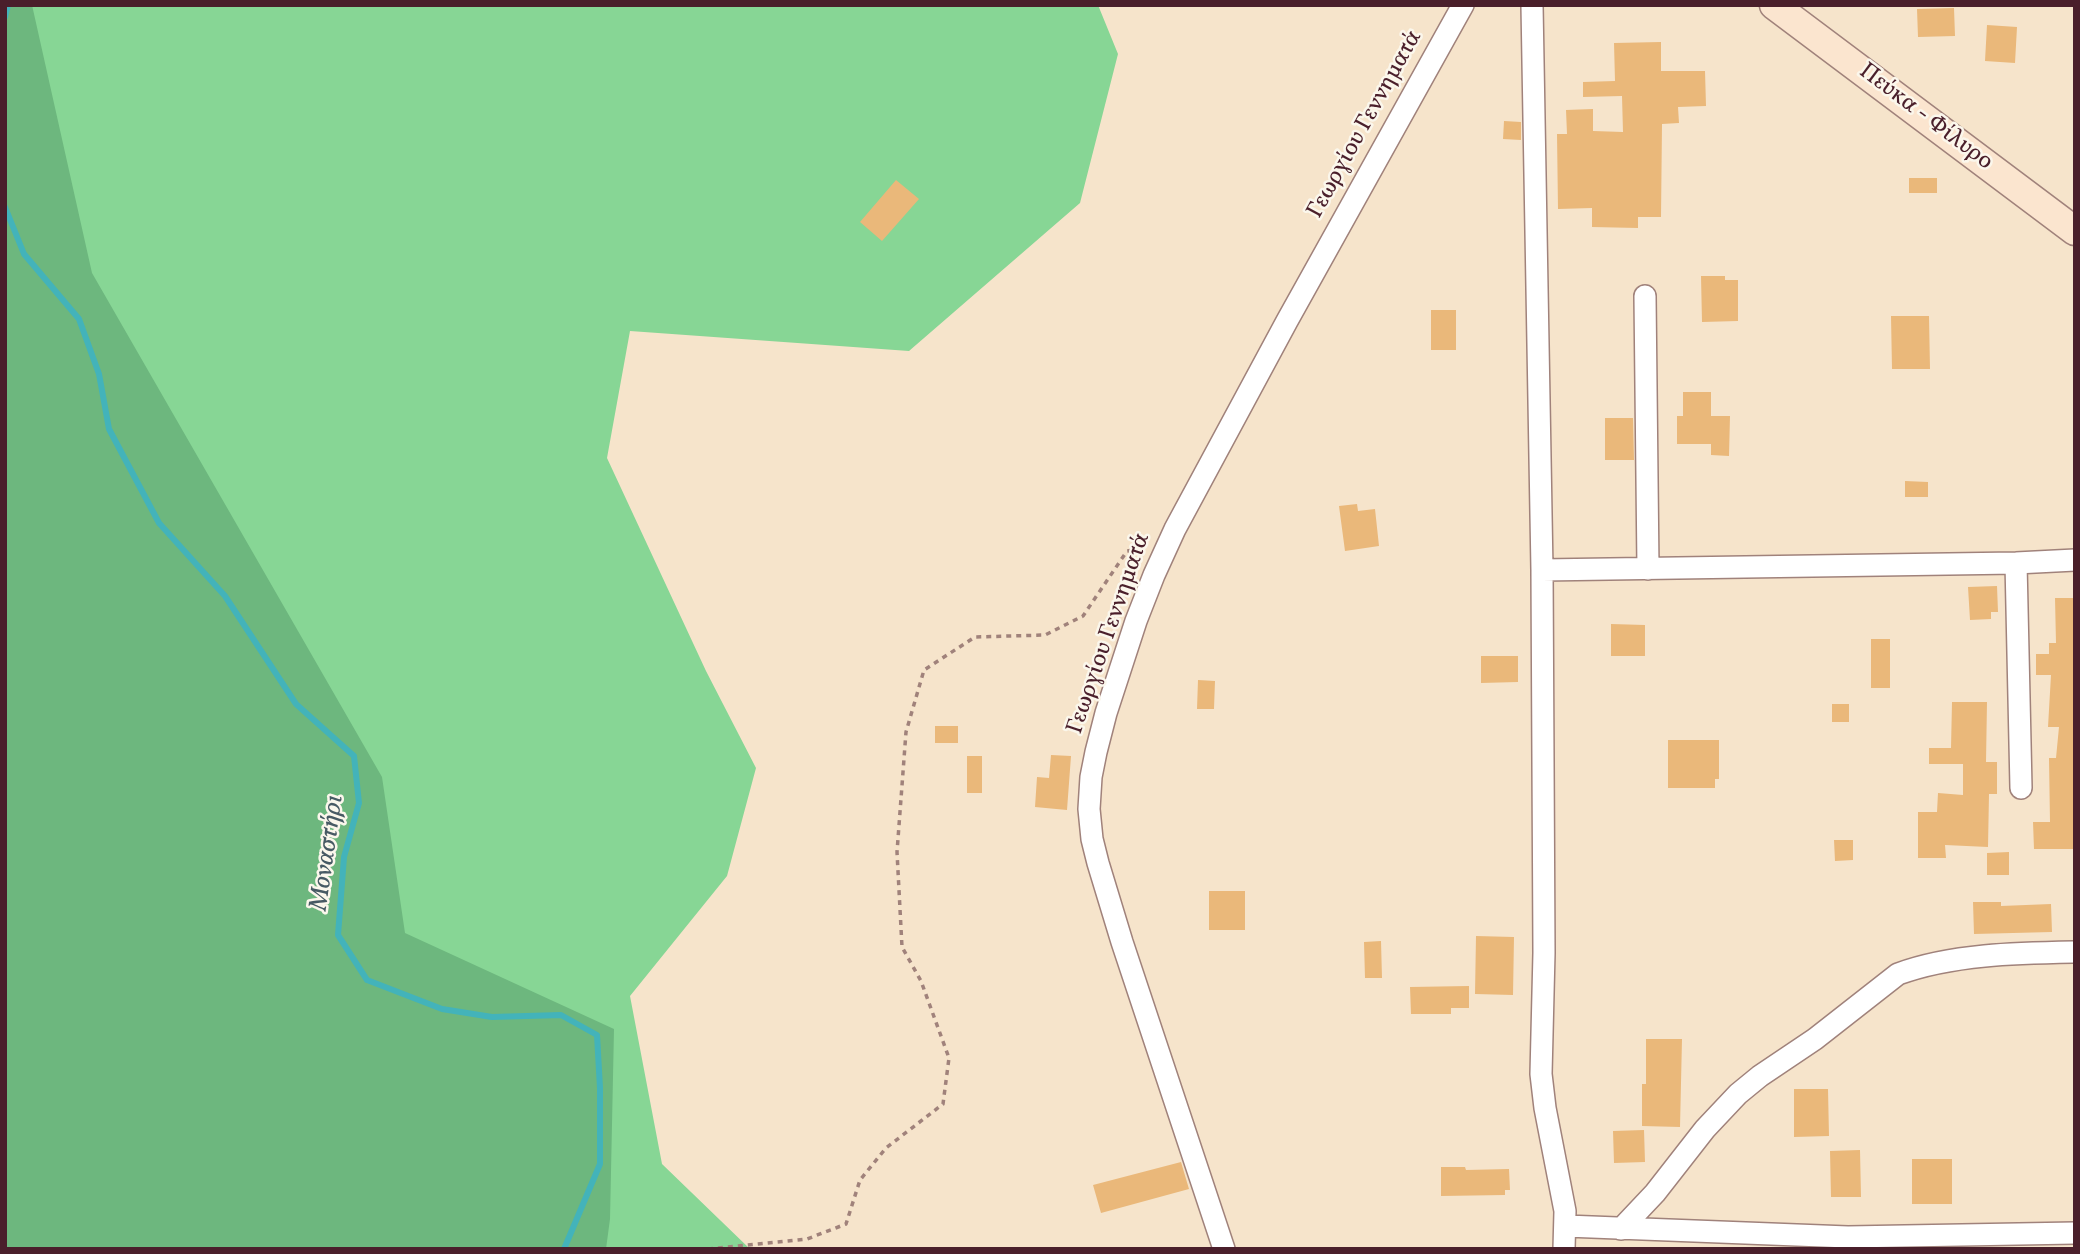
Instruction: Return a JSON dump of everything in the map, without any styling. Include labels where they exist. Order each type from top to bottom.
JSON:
[{"type":"main road","name":"Πεύκα - Φίλυρο","points":[[1774,5],[2075,231]]},
{"type":"street","name":"Γεωργίου Γεννηματά","points":[[1224,1249],[1098,863],[1090,822],[1091,778],[1106,713],[1141,610],[1175,529],[1463,5]]},
{"type":"street","points":[[1532,5],[1542,570],[1544,953],[1541,1074],[1545,1108],[1563,1195],[1566,1226],[1564,1249]]},
{"type":"street","points":[[1645,296],[1648,569]]},
{"type":"street","points":[[1542,570],[2075,560]]},
{"type":"street","points":[[2016,563],[2021,788]]},
{"type":"street","points":[[1621,1229],[1655,1193],[1705,1129],[1738,1094],[1815,1039],[1898,974],[1945,962],[2022,953],[2075,952]]},
{"type":"street","points":[[1566,1226],[1848,1237],[2075,1233]]},
{"type":"path","points":[[708,1249],[807,1238],[846,1224],[860,1181],[886,1147],[943,1104],[949,1058],[920,981],[902,947],[897,852],[906,732],[924,670],[975,637],[1045,635],[1083,615],[1127,551],[1167,547]]},
{"type":"green space","points":[[5,5],[1098,5],[1118,54],[1080,203],[909,351],[630,331],[607,458],[706,671],[756,768],[727,876],[630,996],[662,1164],[750,1249],[5,1249]]},
{"type":"green space","points":[[5,5],[32,5],[92,273],[382,777],[405,933],[614,1029],[610,1219],[606,1249],[5,1249]]},
{"type":"building","points":[[1954,8],[1955,36],[1918,37],[1917,9]]},
{"type":"building","points":[[1987,25],[2017,27],[2015,63],[1985,61]]},
{"type":"building","points":[[1661,42],[1661,71],[1705,71],[1706,106],[1678,107],[1679,123],[1662,124],[1661,217],[1638,217],[1638,228],[1592,227],[1592,208],[1558,209],[1557,134],[1567,134],[1566,110],[1593,109],[1593,131],[1623,132],[1622,96],[1583,97],[1583,82],[1615,81],[1614,43]]},
{"type":"building","points":[[1504,121],[1521,122],[1521,140],[1503,139]]},
{"type":"building","points":[[1909,178],[1937,178],[1937,193],[1909,193]]},
{"type":"building","points":[[896,180],[919,199],[882,241],[860,222]]},
{"type":"building","points":[[1701,276],[1725,276],[1725,280],[1738,280],[1738,321],[1702,322]]},
{"type":"building","points":[[1431,310],[1456,310],[1456,350],[1431,350]]},
{"type":"building","points":[[1891,316],[1929,316],[1930,369],[1892,369]]},
{"type":"building","points":[[1683,392],[1711,392],[1711,416],[1730,416],[1729,456],[1711,455],[1711,444],[1677,444],[1677,416],[1683,416]]},
{"type":"building","points":[[1605,418],[1633,418],[1634,460],[1605,460]]},
{"type":"building","points":[[1905,481],[1928,482],[1928,497],[1905,497]]},
{"type":"building","points":[[1357,504],[1358,511],[1375,509],[1379,546],[1345,551],[1339,506]]},
{"type":"building","points":[[1997,586],[1998,612],[1991,612],[1991,619],[1970,620],[1968,587]]},
{"type":"building","points":[[2055,598],[2075,598],[2075,849],[2034,849],[2033,822],[2050,822],[2049,758],[2056,758],[2059,727],[2048,727],[2051,675],[2036,675],[2036,654],[2049,654],[2049,643],[2056,643]]},
{"type":"building","points":[[1611,624],[1645,625],[1645,656],[1611,656]]},
{"type":"building","points":[[1871,639],[1890,639],[1890,688],[1871,688]]},
{"type":"building","points":[[1481,656],[1518,656],[1518,682],[1481,683]]},
{"type":"building","points":[[1198,680],[1215,681],[1214,709],[1197,709]]},
{"type":"building","points":[[1952,702],[1987,702],[1986,762],[1997,762],[1997,794],[1989,794],[1988,847],[1945,845],[1946,858],[1918,858],[1918,812],[1937,812],[1938,793],[1963,795],[1963,764],[1929,764],[1929,748],[1951,748]]},
{"type":"building","points":[[1832,704],[1849,704],[1849,722],[1832,722]]},
{"type":"building","points":[[935,726],[958,726],[958,743],[935,743]]},
{"type":"building","points":[[1668,740],[1719,740],[1719,779],[1715,779],[1715,788],[1668,788]]},
{"type":"building","points":[[1051,755],[1071,756],[1067,810],[1035,807],[1037,777],[1049,778]]},
{"type":"building","points":[[967,756],[982,756],[982,793],[967,793]]},
{"type":"building","points":[[1834,840],[1853,840],[1853,860],[1835,861]]},
{"type":"building","points":[[2009,852],[2009,875],[1987,875],[1987,853]]},
{"type":"building","points":[[1209,891],[1245,891],[1245,930],[1209,930]]},
{"type":"building","points":[[1973,902],[2001,902],[2001,906],[2051,904],[2052,932],[1974,934]]},
{"type":"building","points":[[1476,936],[1514,937],[1513,995],[1475,994]]},
{"type":"building","points":[[1381,941],[1382,978],[1365,978],[1364,942]]},
{"type":"building","points":[[1469,986],[1469,1008],[1451,1008],[1451,1014],[1411,1014],[1410,987]]},
{"type":"building","points":[[1646,1039],[1682,1039],[1680,1127],[1642,1126]]},
{"type":"building","points":[[1794,1089],[1828,1089],[1829,1136],[1794,1137]]},
{"type":"building","points":[[1644,1130],[1645,1162],[1614,1163],[1613,1131]]},
{"type":"building","points":[[1860,1150],[1861,1197],[1831,1197],[1830,1151]]},
{"type":"building","points":[[1912,1159],[1952,1159],[1952,1204],[1912,1204]]},
{"type":"building","points":[[1181,1162],[1189,1189],[1101,1213],[1093,1185]]},
{"type":"building","points":[[1441,1167],[1465,1167],[1466,1170],[1509,1169],[1510,1190],[1505,1190],[1505,1195],[1441,1196]]},
{"type":"waterway","name":"Μοναστήρι","points":[[5,17],[8,5]]},
{"type":"waterway","name":"Μοναστήρι","points":[[5,207],[24,254],[79,319],[99,374],[109,429],[159,523],[225,596],[296,704],[354,756],[359,803],[344,857],[338,935],[367,980],[442,1009],[492,1017],[561,1015],[597,1035],[600,1164],[564,1249]]}]
